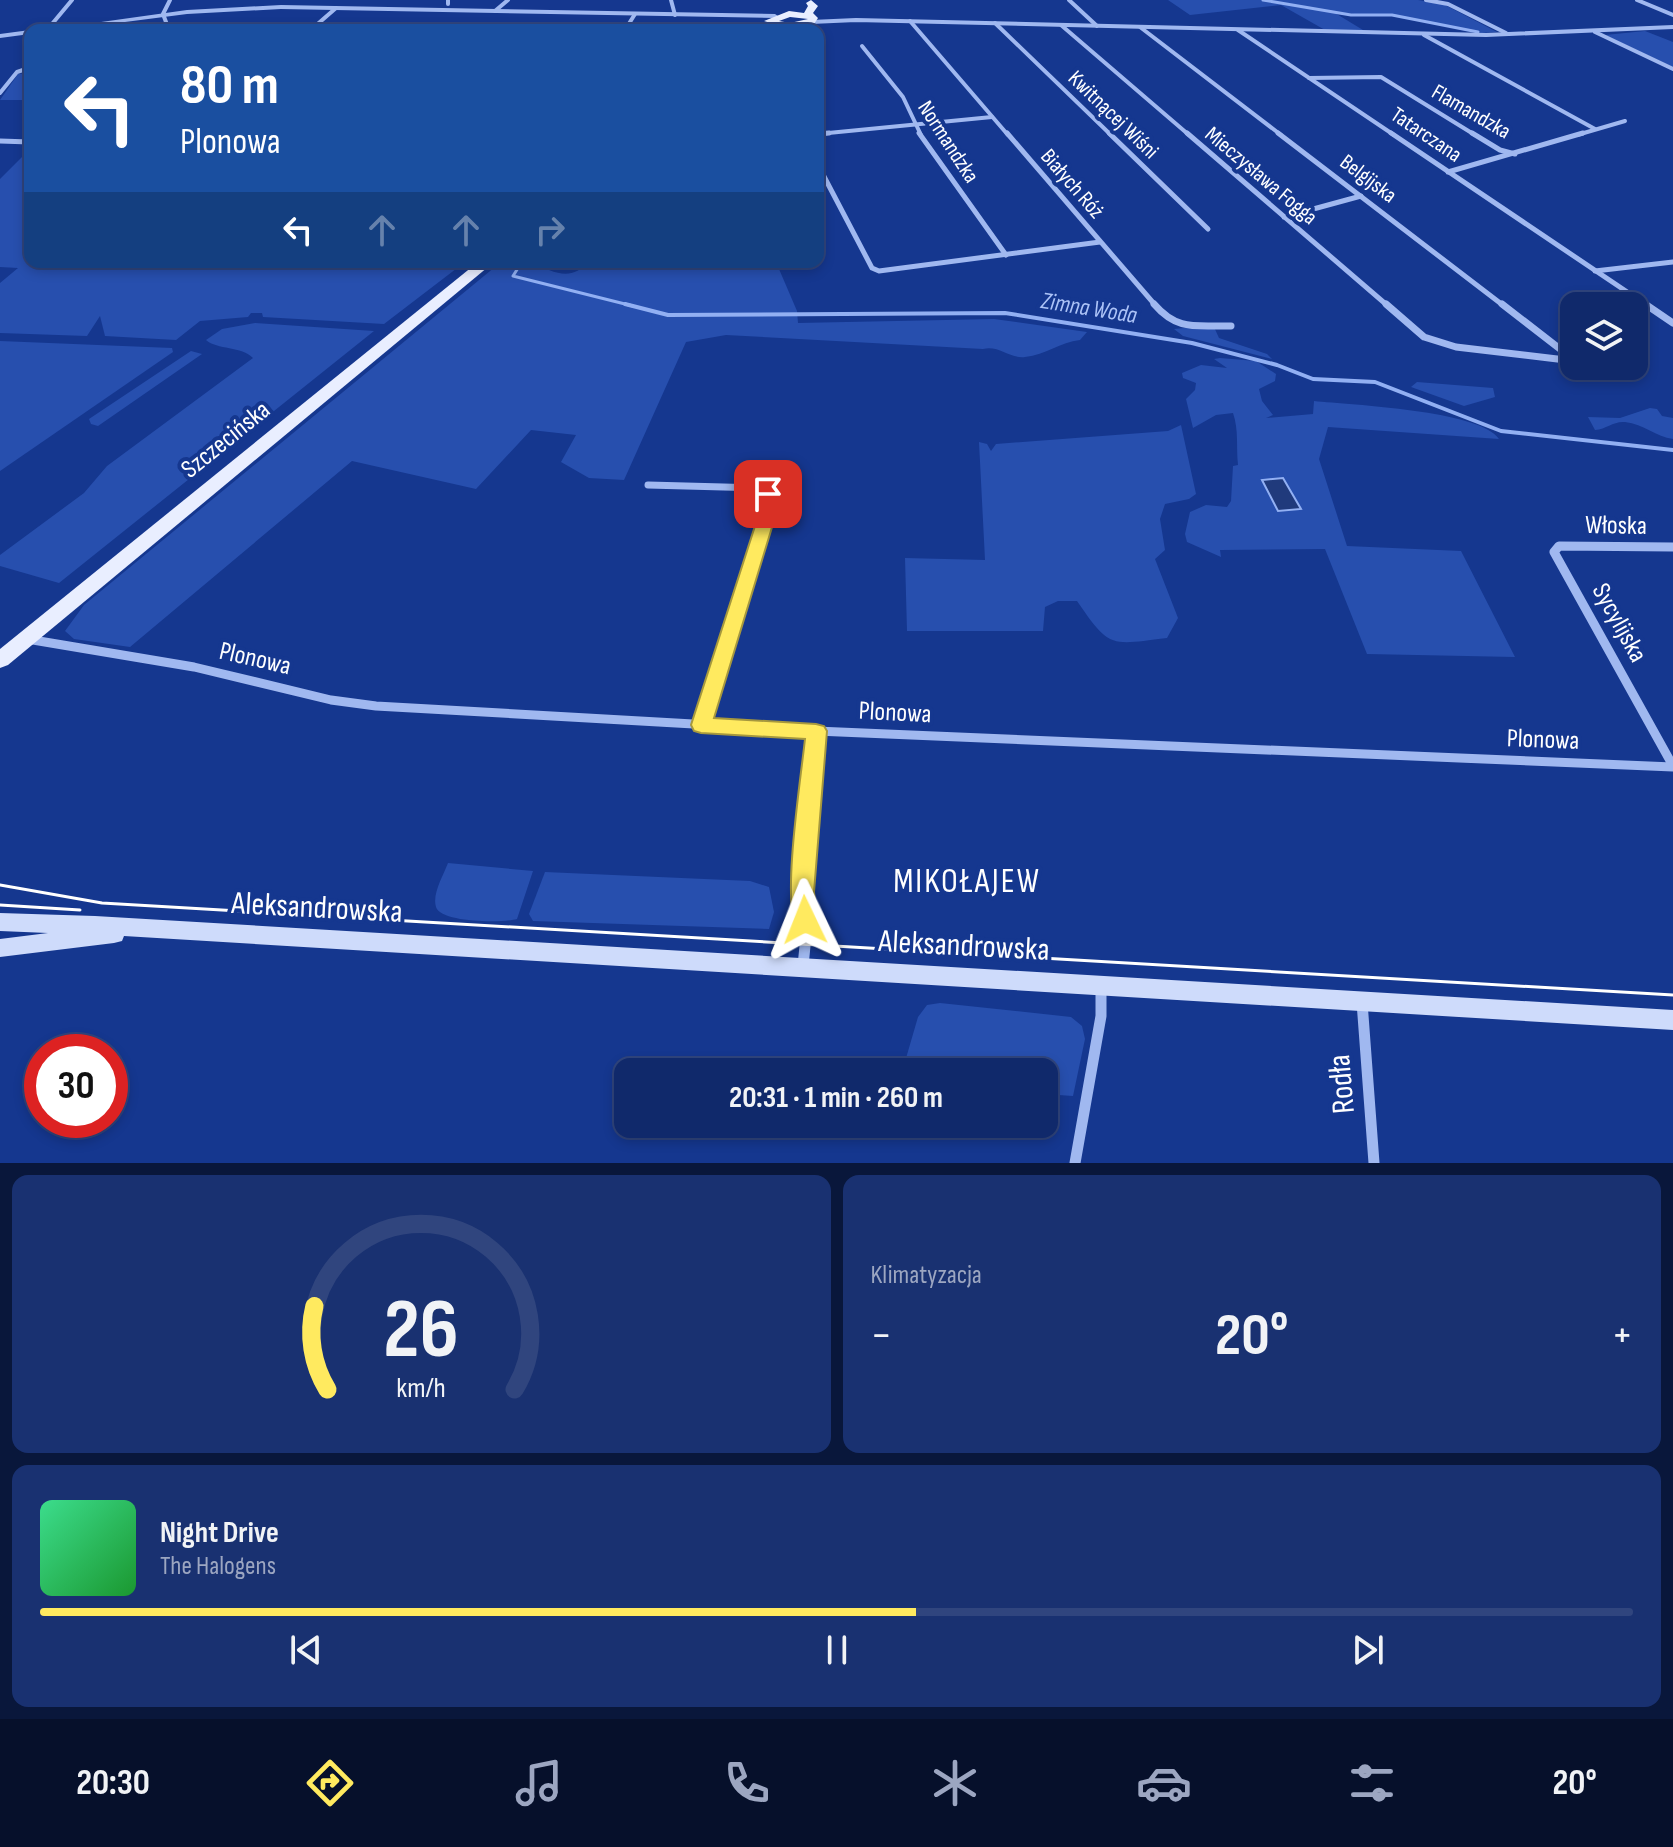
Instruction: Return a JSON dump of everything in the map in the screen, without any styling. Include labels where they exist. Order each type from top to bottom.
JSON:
[{"type":"main road","points":[[773,23],[812,1],[811,18]]},
{"type":"main road","points":[[789,14],[811,18]]},
{"type":"main road","points":[[799,24],[811,18]]},
{"type":"main road","name":"Szczecińska","points":[[0,660],[480,268]]},
{"type":"main road","name":"Aleksandrowska","points":[[0,922],[1673,1020]]},
{"type":"main road","name":"Aleksandrowska","points":[[0,948],[155,931]]},
{"type":"street","points":[[52,24],[72,0]]},
{"type":"street","points":[[167,24],[163,15],[170,0]]},
{"type":"street","points":[[359,8],[364,0]]},
{"type":"street","points":[[495,11],[508,0]]},
{"type":"street","points":[[671,0],[675,15]]},
{"type":"street","points":[[1069,0],[1097,26]]},
{"type":"street","points":[[1426,0],[1448,4],[1510,35]]},
{"type":"street","points":[[1637,0],[1673,15]]},
{"type":"street","points":[[93,24],[277,4],[740,17],[773,23]]},
{"type":"street","points":[[317,24],[336,8]]},
{"type":"street","points":[[629,24],[635,14]]},
{"type":"street","points":[[811,18],[1510,35],[1673,27]]},
{"type":"street","name":"Białych Róż","points":[[910,21],[1168,320],[1184,325],[1231,326]]},
{"type":"street","name":"Kwitnącej Wiśni","points":[[995,23],[1208,229]]},
{"type":"street","name":"Mieczysława Fogga","points":[[1061,25],[1424,337],[1445,345]]},
{"type":"street","name":"Belgijska","points":[[1140,27],[1560,349]]},
{"type":"street","name":"Tatarczana","points":[[1237,29],[1673,323]]},
{"type":"street","points":[[1593,31],[1673,69]]},
{"type":"street","points":[[0,36],[24,33]]},
{"type":"street","name":"Flamandzka","points":[[1421,34],[1595,129]]},
{"type":"street","name":"Normandzka","points":[[862,46],[895,88],[918,131],[1006,255]]},
{"type":"street","points":[[0,93],[17,72],[23,70]]},
{"type":"street","name":"Flamandzka","points":[[1309,78],[1381,77],[1500,150],[1515,154],[1625,121]]},
{"type":"street","points":[[824,133],[992,117]]},
{"type":"street","points":[[0,141],[24,142]]},
{"type":"street","points":[[1448,172],[1515,154]]},
{"type":"street","points":[[824,176],[872,268],[889,271],[1100,242]]},
{"type":"street","points":[[1284,217],[1361,196]]},
{"type":"street","points":[[1595,271],[1673,262]]},
{"type":"street","name":"Belgijska","points":[[1445,345],[1560,358]]},
{"type":"street","points":[[648,485],[750,486],[761,488],[771,501],[701,725]]},
{"type":"street","name":"Włoska","points":[[1559,546],[1673,547]]},
{"type":"street","name":"Sycylijska","points":[[1559,546],[1554,552],[1673,767]]},
{"type":"street","name":"Plonowa","points":[[27,639],[194,667],[355,704],[816,731],[1673,767]]},
{"type":"street","points":[[803,969],[806,936],[802,892],[816,731]]},
{"type":"street","points":[[1075,1163],[1101,1016],[1101,986]]},
{"type":"street","name":"Rodła","points":[[1361,1002],[1374,1163]]},
{"type":"shaded area","points":[[1168,0],[1418,0],[1445,5],[1497,32],[1481,33],[1394,16],[1335,13],[1363,30],[1325,30],[1281,5],[1190,15]]},
{"type":"shaded area","points":[[1645,31],[1673,42],[1673,67],[1605,35]]},
{"type":"shaded area","points":[[18,74],[24,74],[24,100],[0,100]]},
{"type":"shaded area","points":[[24,155],[24,268],[457,268],[384,324],[263,317],[262,313],[251,313],[248,317],[200,321],[176,340],[105,336],[100,316],[87,336],[0,333],[0,283],[18,268],[0,267],[0,179]]},
{"type":"shaded area","points":[[494,268],[551,268],[549,270],[566,274],[581,268],[779,268],[797,311],[798,323],[994,319],[1087,332],[1080,340],[1025,357],[989,348],[726,335],[686,342],[624,480],[589,478],[561,462],[576,435],[531,430],[476,489],[352,461],[130,647],[74,639],[65,631],[84,605]]},
{"type":"shaded area","points":[[255,323],[374,331],[59,583],[0,566],[0,555],[84,493],[107,466],[253,358],[206,340],[222,329]]},
{"type":"shaded area","points":[[1214,327],[1219,338],[1267,354],[1272,359],[1183,336],[1174,329]]},
{"type":"shaded area","points":[[0,341],[172,348],[173,352],[0,471]]},
{"type":"shaded area","points":[[191,351],[202,354],[98,426],[91,424],[89,419]]},
{"type":"shaded area","points":[[1214,359],[1256,361],[1276,374],[1275,381],[1259,389],[1262,401],[1273,415],[1266,418],[1313,414],[1314,401],[1442,415],[1487,429],[1499,439],[1328,427],[1319,459],[1347,546],[1461,551],[1515,657],[1367,654],[1325,549],[1220,550],[1221,557],[1187,542],[1185,534],[1190,512],[1206,505],[1227,507],[1231,501],[1233,466],[1238,465],[1233,413],[1216,415],[1193,428],[1186,399],[1195,390],[1196,383],[1183,378],[1182,373],[1201,365],[1227,368]]},
{"type":"shaded area","points":[[1417,382],[1493,388],[1495,397],[1464,406],[1411,387]]},
{"type":"shaded area","points":[[1650,408],[1657,409],[1662,416],[1673,418],[1673,439],[1625,422],[1595,430],[1588,417],[1620,418]]},
{"type":"shaded area","points":[[1181,425],[1196,494],[1189,499],[1165,504],[1160,519],[1165,550],[1155,559],[1178,618],[1167,638],[1134,642],[1113,640],[1097,628],[1077,601],[1058,601],[1045,607],[1043,631],[907,631],[905,558],[985,560],[979,442],[987,444],[991,451],[996,444],[1168,431]]},
{"type":"shaded area","points":[[1283,478],[1301,509],[1278,511],[1262,480]]},
{"type":"shaded area","points":[[448,863],[533,871],[517,919],[460,919],[440,912],[435,896]]},
{"type":"shaded area","points":[[545,872],[750,881],[769,887],[774,912],[769,929],[533,921],[529,914]]},
{"type":"shaded area","points":[[940,1003],[1071,1017],[1082,1026],[1085,1039],[1073,1096],[1058,1095],[1058,1058],[906,1058],[918,1017],[927,1005]]},
{"type":"waterway","points":[[1263,0],[1351,15],[1392,15],[1478,32]]},
{"type":"waterway","name":"Zimna Woda","points":[[518,268],[513,276],[625,304]]},
{"type":"waterway","name":"Zimna Woda","points":[[625,304],[633,306]]},
{"type":"waterway","name":"Zimna Woda","points":[[625,304],[668,315],[1005,313],[1192,343],[1277,365],[1313,379],[1375,382],[1501,431],[1673,450]]},
{"type":"tram line","points":[[0,885],[102,903],[1673,995]]},
{"type":"tram line","points":[[0,905],[80,910]]},
{"type":"district","name":"MIKOŁAJEW","points":[[967,881]]},
{"type":"route","points":[[768,494],[771,501],[701,725],[816,731],[802,892],[805,920]]}]
